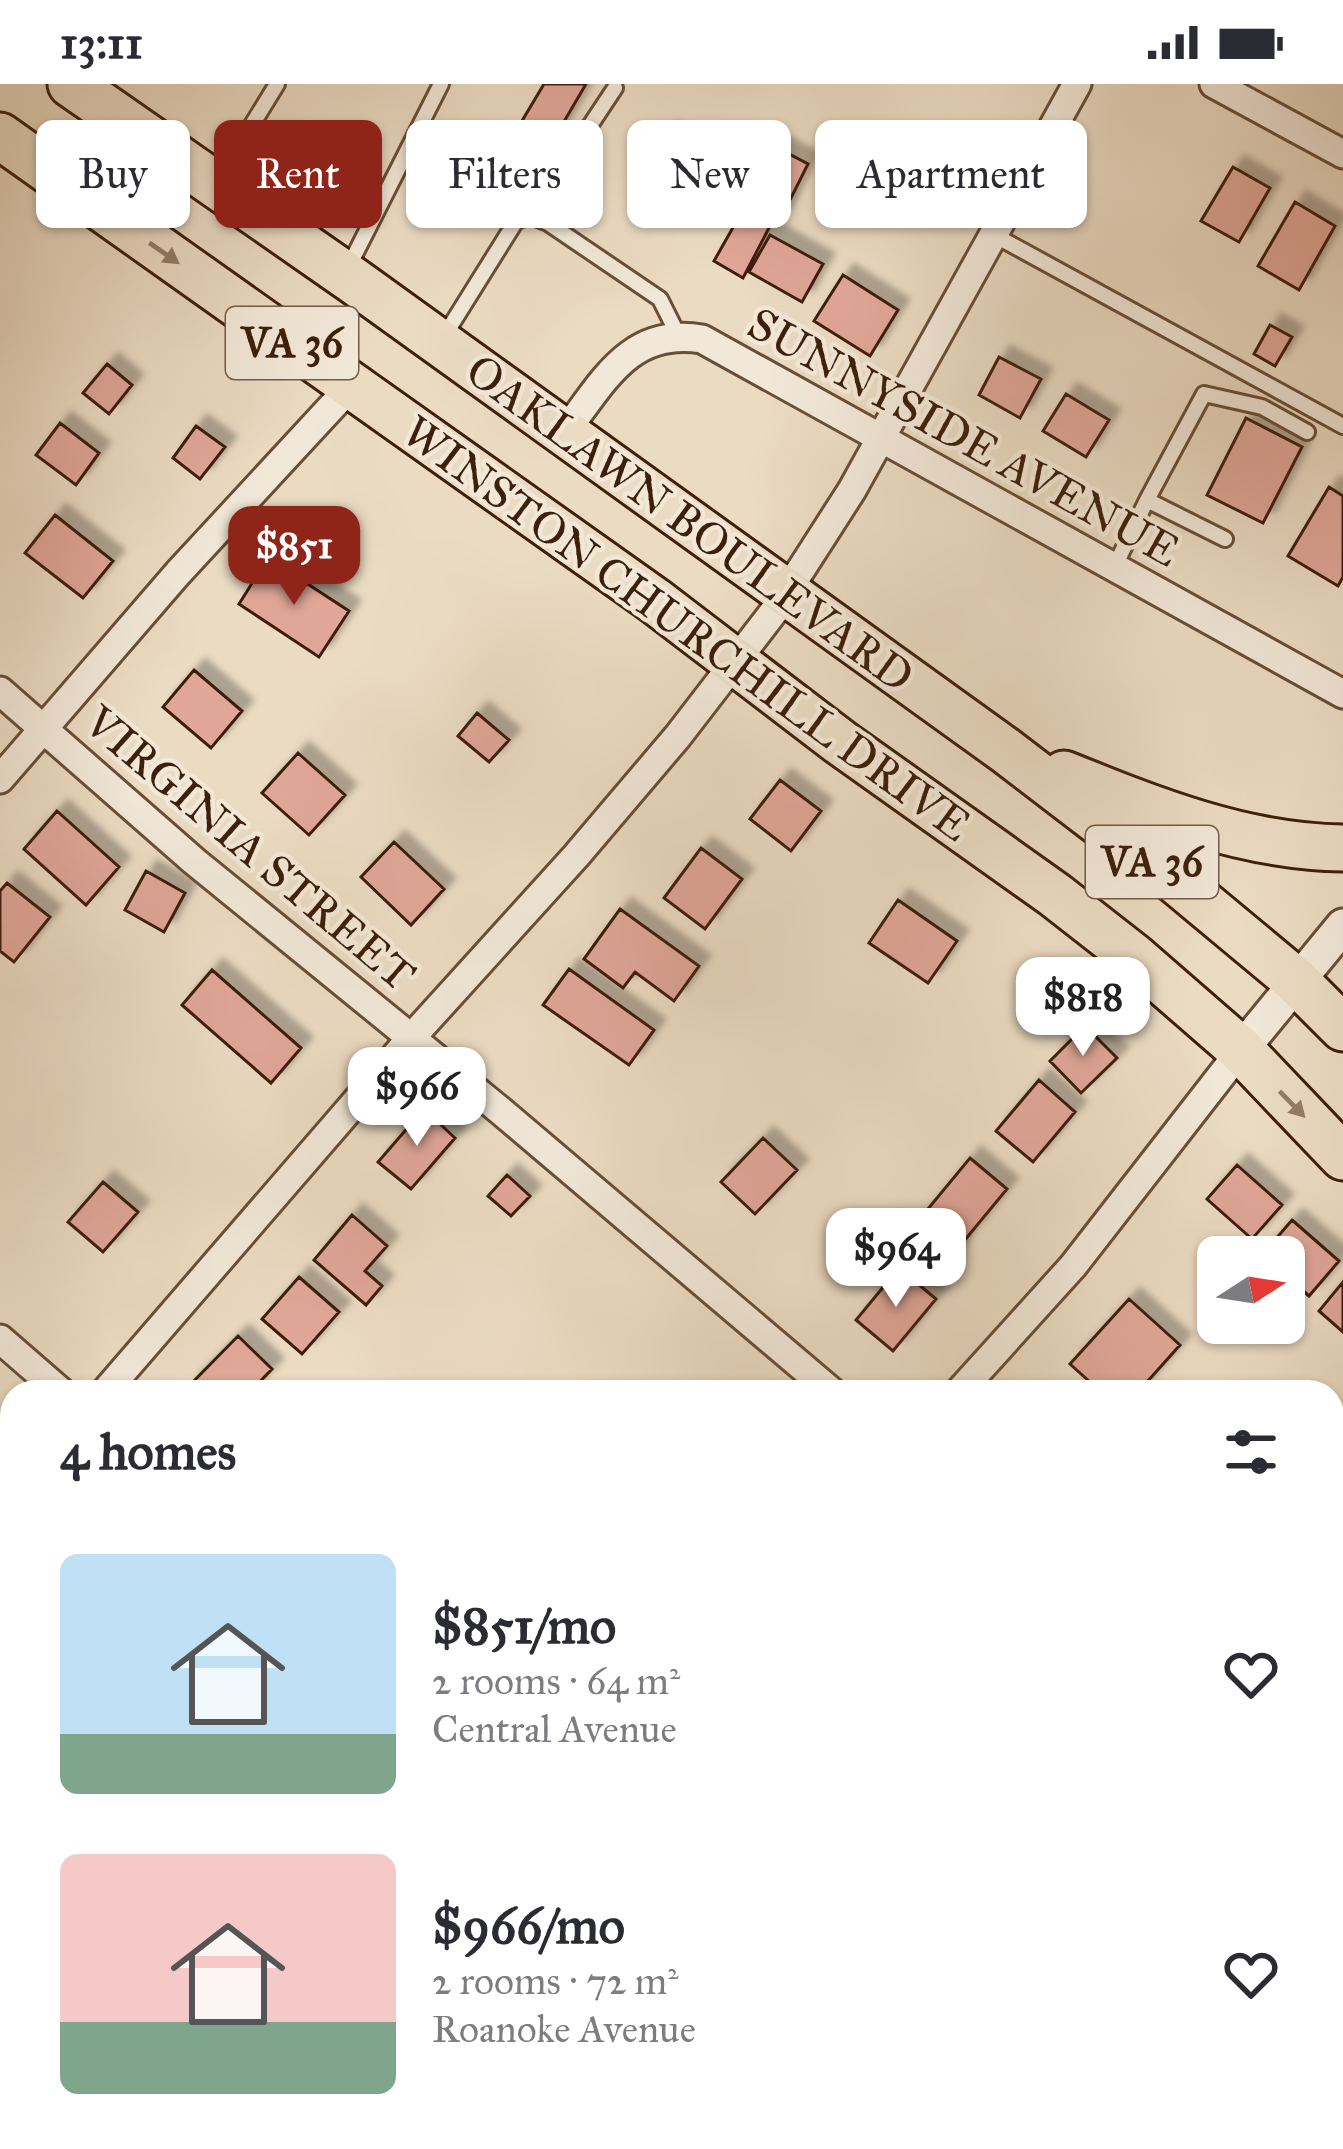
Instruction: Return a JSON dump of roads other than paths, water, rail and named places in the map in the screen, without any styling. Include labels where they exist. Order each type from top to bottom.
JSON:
[{"type":"highway","name":"OAKLAWN BOULEVARD","points":[[71,84],[214,183]]},
{"type":"highway","name":"WINSTON CHURCHILL DRIVE","points":[[0,136],[1055,895],[1133,956],[1240,1051],[1343,1157]]},
{"type":"highway","name":"OAKLAWN BOULEVARD","points":[[278,228],[1005,750],[1176,880],[1295,980]]},
{"type":"highway","points":[[1005,750],[1173,818],[1302,848],[1343,848]]},
{"type":"highway","name":"VA 36","points":[[1295,980],[1343,1028]]},
{"type":"street","points":[[115,1380],[605,822],[787,592],[880,438],[1077,84]]},
{"type":"street","points":[[1214,84],[1343,154]]},
{"type":"street","name":"SUNNYSIDE AVENUE","points":[[565,432],[633,350],[654,338],[702,339],[1343,694]]},
{"type":"street","points":[[0,778],[351,386]]},
{"type":"street","name":"VIRGINIA STREET","points":[[0,691],[194,861],[818,1380]]},
{"type":"street","points":[[970,1380],[1073,1265],[1295,980],[1343,926]]},
{"type":"street","points":[[0,1340],[47,1380]]},
{"type":"lane","points":[[255,120],[277,84]]},
{"type":"lane","points":[[344,274],[441,84]]},
{"type":"lane","points":[[594,120],[615,88]]},
{"type":"lane","points":[[440,342],[512,228]]},
{"type":"lane","points":[[555,228],[660,299],[678,335]]},
{"type":"lane","points":[[994,236],[1343,426]]},
{"type":"lane","points":[[1114,568],[1204,394],[1262,407],[1307,432]]},
{"type":"lane","points":[[1147,500],[1225,539]]}]
